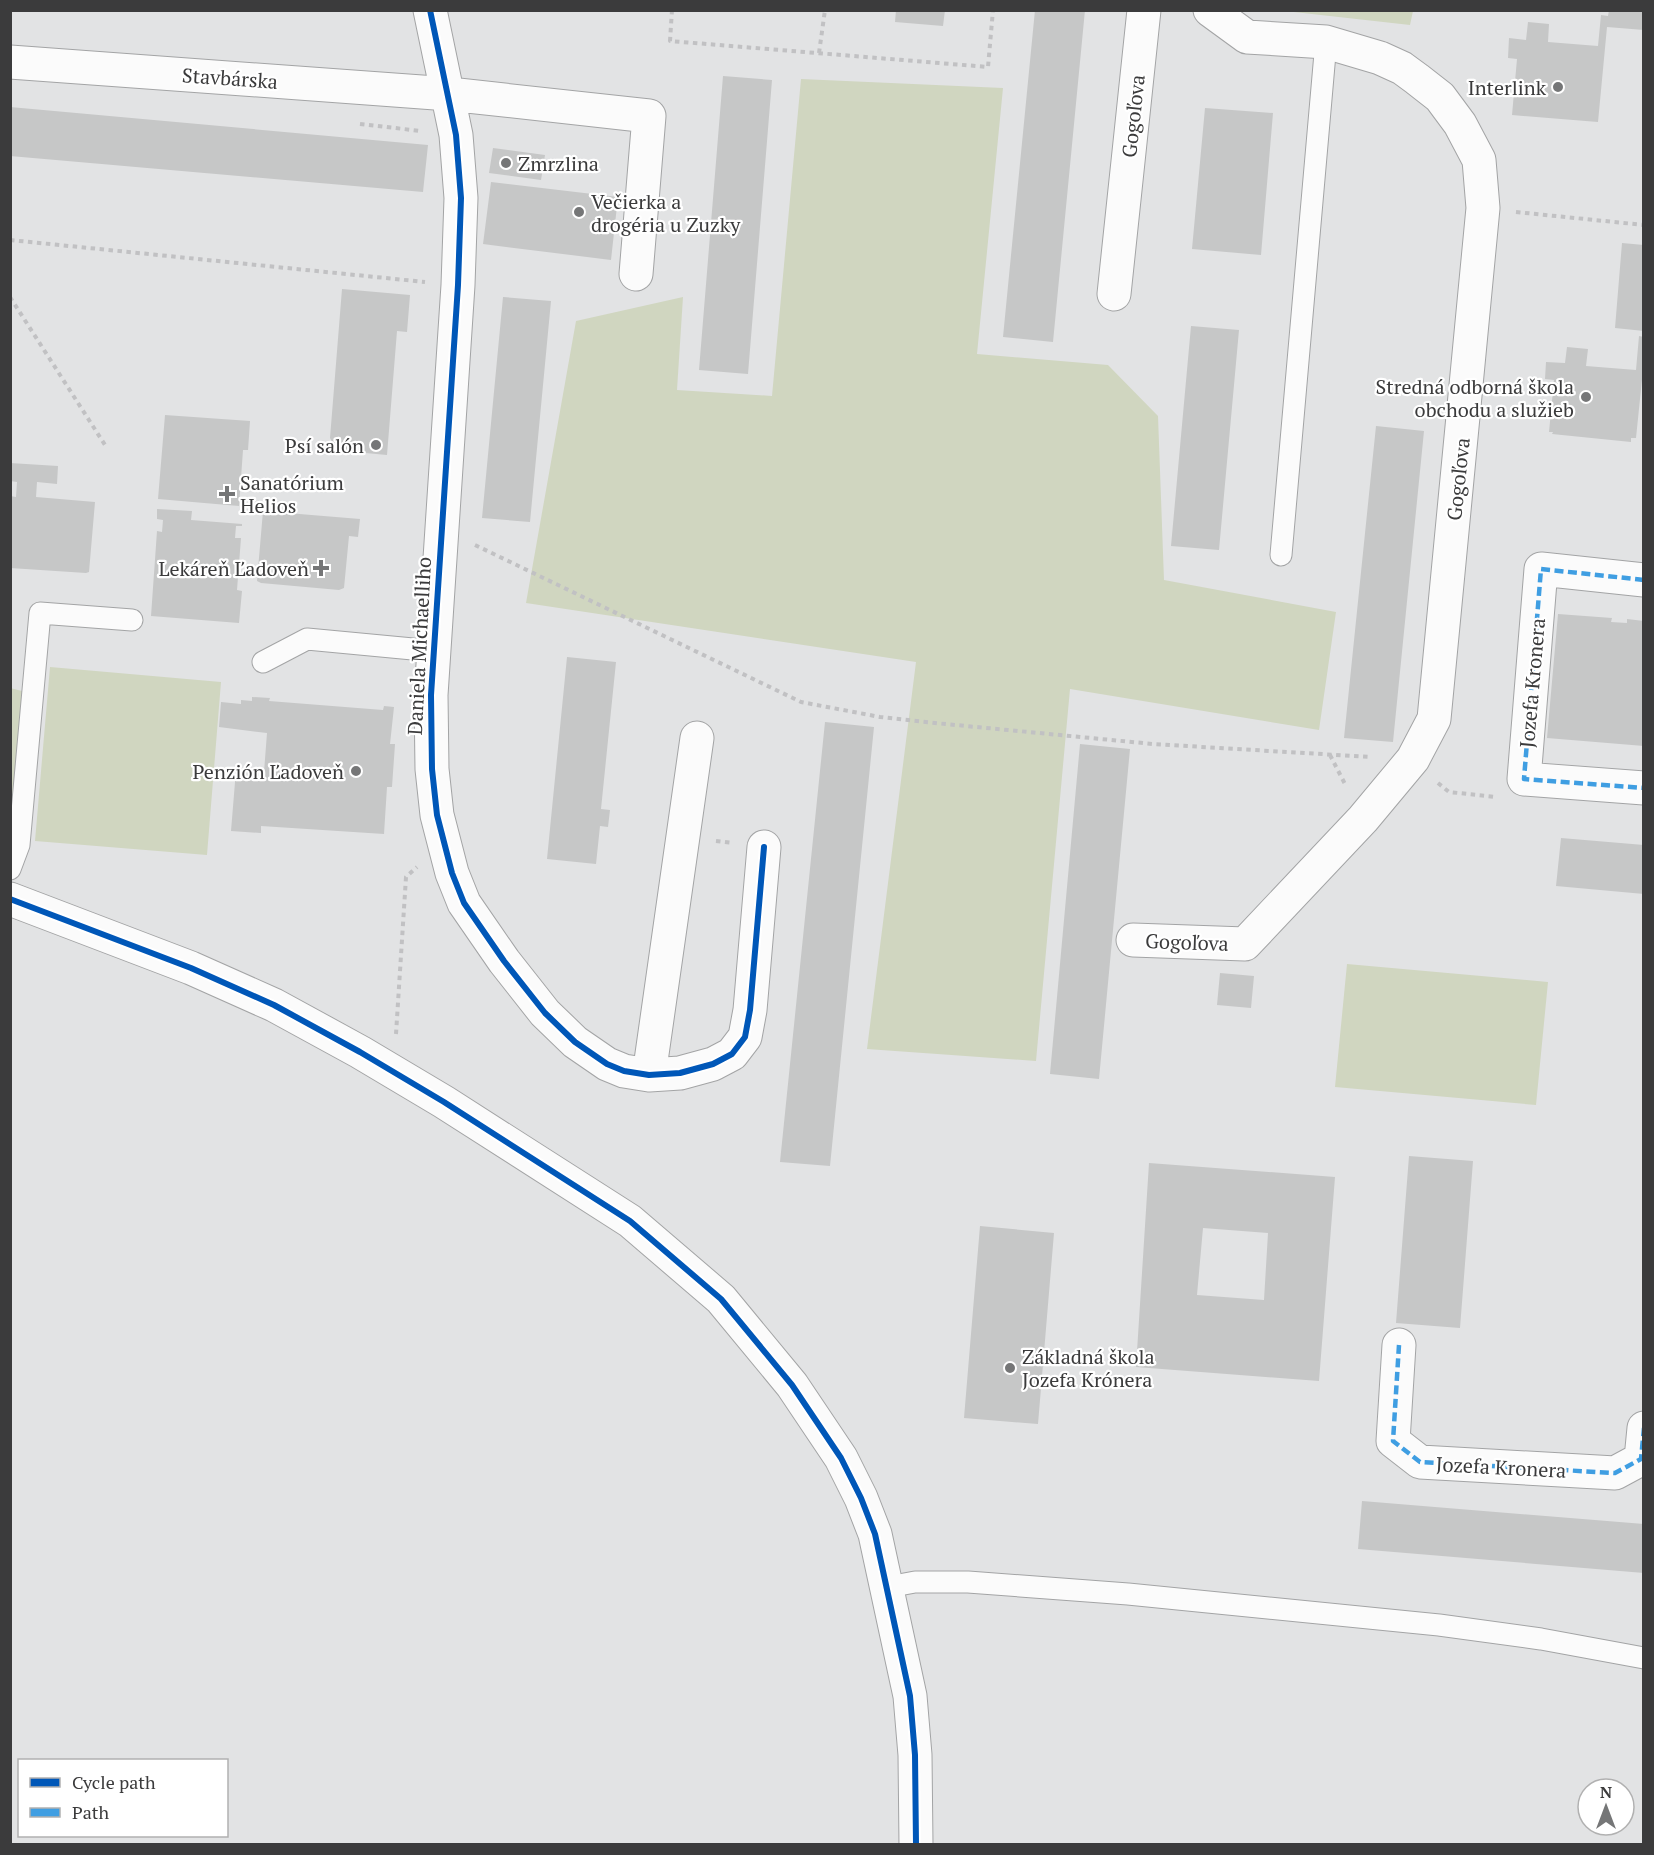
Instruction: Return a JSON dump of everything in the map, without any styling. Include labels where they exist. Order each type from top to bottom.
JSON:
[{"type":"street","name":"Daniela Michaelliho","points":[[430,10],[449,94],[459,171],[458,285],[431,694],[432,760],[437,815],[452,873],[464,903],[504,961],[545,1013],[575,1042],[607,1064],[624,1071],[649,1075],[680,1073],[713,1064],[732,1054],[745,1037],[750,1010],[764,847]]},
{"type":"street","name":"Gogoľova","points":[[1114,294],[1144,10]]},
{"type":"street","name":"Gogoľova","points":[[1133,940],[1245,944],[1363,819],[1413,759],[1434,719],[1484,208],[1479,160],[1460,124],[1440,97],[1401,68],[1357,50],[1326,42],[1246,37],[1210,10]]},
{"type":"street","name":"Stavbárska","points":[[10,62],[449,94]]},
{"type":"street","points":[[449,94],[649,116],[636,274]]},
{"type":"street","name":"Jozefa Kronera","points":[[1644,580],[1541,569],[1524,779],[1644,788]]},
{"type":"street","points":[[649,1075],[697,738]]},
{"type":"street","points":[[10,899],[191,968],[274,1005],[360,1052],[444,1102],[630,1221],[721,1299],[792,1385],[841,1458],[861,1498],[875,1534],[888,1587],[909,1696],[915,1755],[916,1845]]},
{"type":"street","name":"Jozefa Kronera","points":[[1399,1346],[1393,1441],[1420,1462],[1616,1473],[1641,1459],[1644,1428]]},
{"type":"lane","points":[[1281,555],[1326,42]]},
{"type":"lane","points":[[10,869],[19,844],[40,613],[132,620]]},
{"type":"lane","points":[[263,662],[307,639],[434,651]]},
{"type":"lane","points":[[888,1587],[915,1582],[968,1582],[1128,1594],[1439,1625],[1540,1639],[1644,1658]]},
{"type":"path","points":[[672,10],[670,41],[988,67],[993,10]]},
{"type":"path","points":[[819,53],[825,10]]},
{"type":"path","points":[[1484,208],[1644,225]]},
{"type":"path","points":[[10,240],[458,285]]},
{"type":"path","points":[[10,297],[105,445]]},
{"type":"path","points":[[442,529],[801,702],[880,717],[1130,741],[1413,759],[1449,792],[1502,797]]},
{"type":"path","points":[[395,1041],[406,877],[443,843]]},
{"type":"green space","points":[[1413,10],[1410,25],[1285,11]]},
{"type":"green space","points":[[801,79],[1003,88],[977,354],[1108,365],[1158,416],[1164,580],[1336,612],[1319,730],[1070,689],[1036,1061],[867,1049],[916,662],[526,603],[576,321],[683,297],[677,390],[772,396]]},
{"type":"green space","points":[[50,667],[221,682],[207,855],[35,841]]},
{"type":"green space","points":[[10,688],[22,691],[11,837],[10,837]]},
{"type":"green space","points":[[1347,964],[1548,982],[1536,1105],[1335,1087]]},
{"type":"building","points":[[896,10],[945,10],[943,26],[895,22]]},
{"type":"building","points":[[1035,10],[1085,10],[1053,342],[1003,337]]},
{"type":"building","name":"Interlink","points":[[1609,10],[1644,10],[1644,30],[1607,27],[1598,122],[1512,115],[1517,59],[1508,58],[1509,38],[1526,40],[1528,22],[1549,24],[1548,42],[1598,46],[1601,15],[1608,16]]},
{"type":"building","points":[[723,76],[772,80],[748,374],[699,370]]},
{"type":"building","points":[[10,107],[428,145],[423,192],[10,156]]},
{"type":"building","points":[[1205,108],[1273,113],[1261,255],[1192,249]]},
{"type":"building","points":[[493,148],[545,155],[541,180],[489,173]]},
{"type":"building","points":[[491,182],[618,197],[611,260],[483,244]]},
{"type":"building","points":[[1622,243],[1644,245],[1644,331],[1615,328]]},
{"type":"building","points":[[342,289],[410,295],[407,332],[397,331],[387,455],[344,451],[334,445],[330,438]]},
{"type":"building","points":[[503,297],[551,301],[530,522],[482,518]]},
{"type":"building","points":[[1191,326],[1239,330],[1219,550],[1171,546]]},
{"type":"building","points":[[1639,336],[1644,337],[1644,360],[1636,438],[1631,438],[1631,442],[1549,432],[1554,380],[1545,379],[1546,362],[1565,363],[1567,347],[1588,349],[1586,366],[1636,370]]},
{"type":"building","points":[[165,415],[250,421],[248,450],[243,450],[239,506],[158,499]]},
{"type":"building","points":[[1376,426],[1424,431],[1393,742],[1344,738]]},
{"type":"building","points":[[10,463],[58,466],[57,484],[37,482],[36,497],[95,502],[89,572],[10,568],[10,496],[16,497],[17,482],[10,481]]},
{"type":"building","points":[[157,509],[192,511],[191,520],[242,524],[242,526],[236,526],[235,538],[241,538],[237,590],[242,591],[239,623],[151,616],[157,531],[162,532],[163,520],[157,519]]},
{"type":"building","points":[[263,511],[360,519],[358,537],[349,536],[344,588],[339,590],[257,581]]},
{"type":"building","points":[[1558,614],[1612,618],[1611,622],[1627,623],[1627,619],[1644,621],[1644,746],[1547,738]]},
{"type":"building","points":[[567,657],[616,662],[601,809],[610,810],[608,827],[600,826],[596,864],[547,859]]},
{"type":"building","points":[[252,697],[270,698],[269,701],[383,710],[384,706],[394,707],[390,744],[395,744],[392,787],[387,787],[384,834],[261,826],[261,833],[231,831],[236,770],[264,772],[267,733],[219,727],[221,702],[241,704],[241,700],[252,701]]},
{"type":"building","points":[[825,722],[874,727],[830,1166],[780,1162]]},
{"type":"building","points":[[1080,744],[1130,749],[1099,1079],[1050,1074]]},
{"type":"building","points":[[1561,838],[1644,845],[1644,894],[1556,886]]},
{"type":"building","points":[[1220,973],[1254,976],[1251,1008],[1217,1005]]},
{"type":"building","points":[[1409,1156],[1473,1161],[1460,1328],[1396,1323]]},
{"type":"building","points":[[1149,1163],[1335,1177],[1319,1381],[1136,1367]],"holes":[[[1203,1228],[1268,1233],[1264,1300],[1197,1295]]]},
{"type":"building","points":[[980,1226],[1054,1233],[1038,1424],[964,1418]]},
{"type":"building","points":[[1362,1501],[1644,1524],[1644,1573],[1358,1549]]},
{"type":"marked path","points":[[1644,580],[1541,569],[1524,779],[1644,788]]},
{"type":"marked path","points":[[1399,1345],[1393,1441],[1420,1462],[1615,1473],[1641,1459],[1644,1428]]},
{"type":"cycle path","points":[[430,10],[456,135],[461,198],[458,285],[431,695],[432,769],[437,815],[452,873],[464,903],[504,961],[545,1013],[575,1042],[607,1064],[624,1071],[649,1075],[680,1073],[713,1064],[732,1054],[745,1037],[750,1010],[764,847]]},
{"type":"cycle path","points":[[10,899],[191,968],[274,1005],[360,1052],[444,1102],[630,1221],[721,1299],[792,1385],[841,1458],[861,1498],[875,1534],[910,1696],[915,1755],[916,1844]]},
{"type":"place","name":"Interlink","points":[[1558,87]]},
{"type":"place","name":"Zmrzlina","points":[[506,163]]},
{"type":"place","name":"Večierka a drogéria u Zuzky","points":[[579,212]]},
{"type":"place","name":"Stredná odborná škola obchodu a služieb","points":[[1586,397]]},
{"type":"place","name":"Psí salón","points":[[376,445]]},
{"type":"place","name":"Sanatórium Helios","points":[[227,494]]},
{"type":"place","name":"Lekáreň Ľadoveň","points":[[321,568]]},
{"type":"place","name":"Penzión Ľadoveň","points":[[356,771]]},
{"type":"place","name":"Základná škola Jozefa Krónera","points":[[1010,1368]]}]
